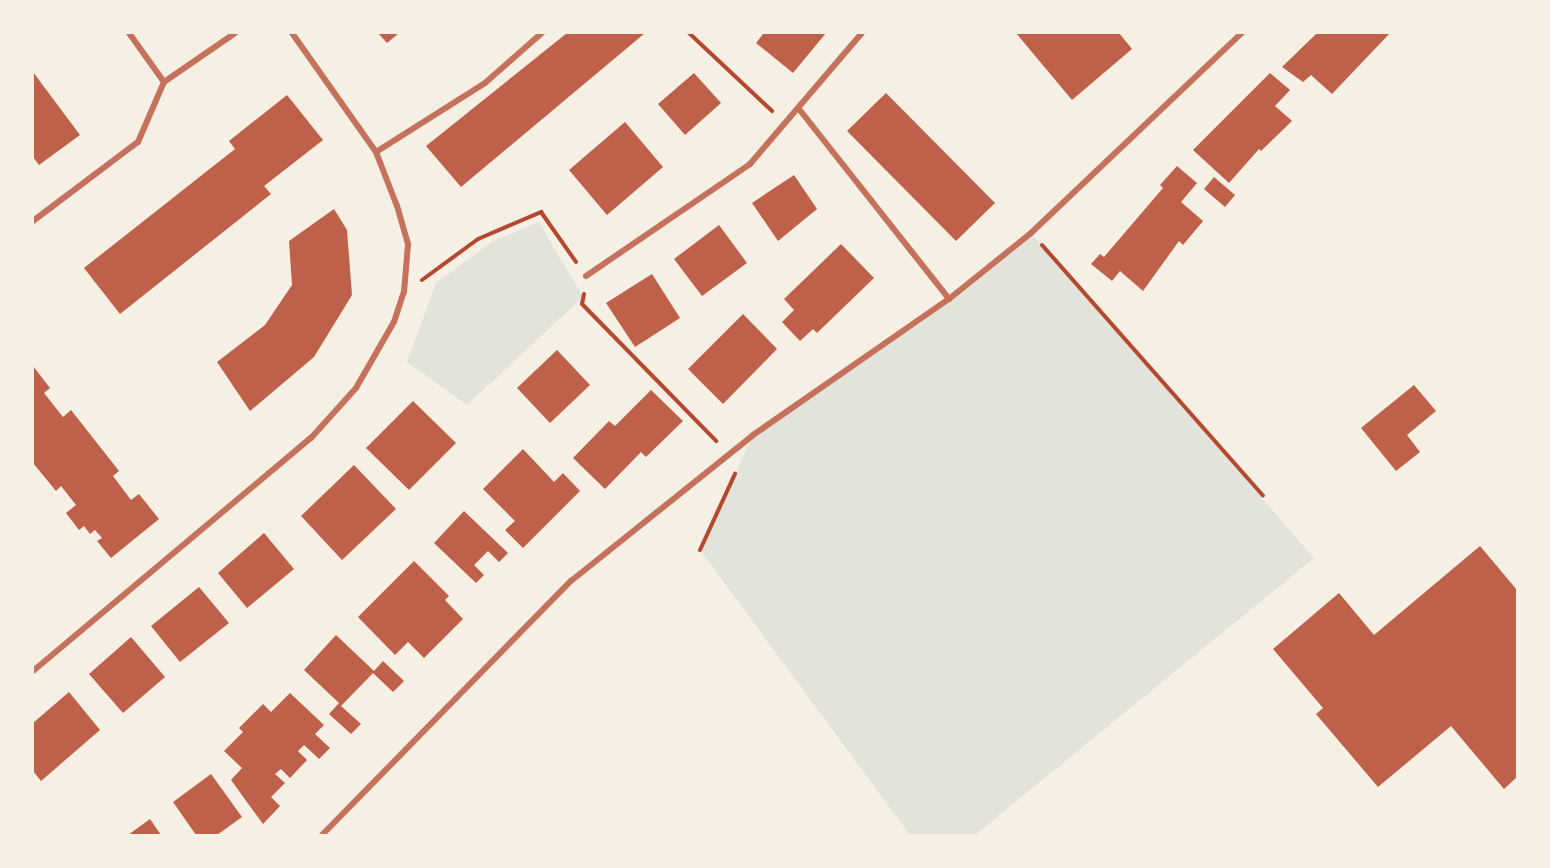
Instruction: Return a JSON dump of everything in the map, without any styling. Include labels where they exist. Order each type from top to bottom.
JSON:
[{"type":"street","points":[[129,33],[164,82]]},
{"type":"street","points":[[33,221],[138,142],[164,82],[235,33]]},
{"type":"street","points":[[33,671],[310,438],[356,388],[394,322],[404,292],[408,244],[376,152],[292,33]]},
{"type":"street","points":[[376,152],[485,83],[542,33]]},
{"type":"street","points":[[586,276],[750,164],[862,33]]},
{"type":"street","points":[[322,835],[571,581],[729,454],[948,299],[1031,233],[1242,33]]},
{"type":"street","points":[[799,109],[948,299]]},
{"type":"path","points":[[689,33],[759,98]]},
{"type":"path","points":[[404,292],[478,239],[541,212],[586,276],[582,304],[729,454]]},
{"type":"path","points":[[1031,233],[1263,496]]},
{"type":"path","points":[[700,550],[738,467]]},
{"type":"shaded area","points":[[539,222],[583,297],[467,405],[407,362],[436,283],[493,241]]},
{"type":"shaded area","points":[[1031,233],[1314,558],[975,835],[910,835],[700,550],[753,435],[948,299]]},
{"type":"building","points":[[378,33],[399,33],[387,43]]},
{"type":"building","points":[[567,33],[645,33],[461,187],[426,146]]},
{"type":"building","points":[[764,33],[826,33],[793,73],[756,43]]},
{"type":"building","points":[[1016,33],[1119,33],[1132,49],[1072,100]]},
{"type":"building","points":[[1317,33],[1390,33],[1332,94],[1311,75],[1303,82],[1282,67]]},
{"type":"building","points":[[33,72],[80,135],[39,165],[33,157]]},
{"type":"building","points":[[694,73],[721,103],[685,135],[658,104]]},
{"type":"building","points":[[1270,73],[1290,90],[1275,106],[1292,121],[1261,151],[1259,149],[1229,183],[1193,150]]},
{"type":"building","points":[[886,93],[995,203],[956,241],[847,131]]},
{"type":"building","points":[[287,95],[323,140],[264,186],[271,194],[120,314],[84,268],[235,149],[229,141]]},
{"type":"building","points":[[625,122],[663,167],[607,215],[569,170]]},
{"type":"building","points":[[1177,166],[1197,183],[1181,202],[1203,221],[1183,245],[1179,241],[1143,291],[1120,271],[1112,281],[1091,264],[1100,254],[1104,257],[1163,188],[1160,185]]},
{"type":"building","points":[[794,175],[817,209],[778,241],[752,203]]},
{"type":"building","points":[[1214,177],[1235,195],[1225,207],[1204,189]]},
{"type":"building","points":[[334,209],[347,230],[352,295],[314,357],[250,411],[217,362],[265,325],[292,285],[289,241]]},
{"type":"building","points":[[719,225],[747,263],[702,296],[674,259]]},
{"type":"building","points":[[841,244],[874,278],[817,333],[813,329],[800,341],[782,322],[794,310],[784,299]]},
{"type":"building","points":[[652,274],[680,318],[635,347],[606,303]]},
{"type":"building","points":[[743,314],[777,349],[723,404],[688,369]]},
{"type":"building","points":[[557,350],[590,385],[550,423],[517,388]]},
{"type":"building","points":[[33,366],[50,388],[44,393],[63,417],[71,410],[119,471],[113,476],[131,500],[139,494],[159,519],[111,558],[97,541],[102,538],[95,530],[90,534],[84,526],[79,530],[66,513],[76,505],[61,486],[56,491],[33,463]]},
{"type":"building","points":[[1414,385],[1436,411],[1407,435],[1420,452],[1396,471],[1361,428]]},
{"type":"building","points":[[651,390],[683,421],[646,457],[641,452],[605,489],[573,458],[609,421],[615,426]]},
{"type":"building","points":[[413,401],[456,443],[409,490],[366,448]]},
{"type":"building","points":[[523,449],[554,482],[563,473],[580,491],[523,548],[505,530],[515,521],[483,489]]},
{"type":"building","points":[[354,465],[396,509],[342,560],[301,516]]},
{"type":"building","points":[[464,511],[508,553],[499,562],[488,551],[474,565],[484,575],[476,583],[434,543]]},
{"type":"building","points":[[264,533],[294,569],[247,608],[218,573]]},
{"type":"building","points":[[1480,546],[1517,590],[1517,777],[1504,789],[1451,726],[1378,787],[1316,714],[1323,708],[1273,649],[1339,593],[1374,635]]},
{"type":"building","points":[[414,561],[449,596],[445,600],[463,619],[424,658],[408,642],[395,655],[358,617]]},
{"type":"building","points":[[199,587],[229,623],[180,662],[151,626]]},
{"type":"building","points":[[336,635],[374,671],[383,661],[404,681],[393,692],[373,673],[341,706],[361,724],[351,734],[329,714],[339,703],[304,670]]},
{"type":"building","points":[[131,637],[165,677],[123,713],[89,674]]},
{"type":"building","points":[[69,692],[100,730],[41,781],[33,771],[33,723]]},
{"type":"building","points":[[290,693],[324,725],[315,734],[330,748],[319,759],[304,745],[298,751],[307,760],[290,778],[281,769],[275,774],[285,783],[271,797],[280,806],[263,824],[231,780],[242,768],[224,751],[243,732],[239,728],[263,704],[271,712]]},
{"type":"building","points":[[211,774],[242,817],[217,835],[196,835],[173,802]]},
{"type":"building","points":[[150,819],[161,835],[128,835]]}]
